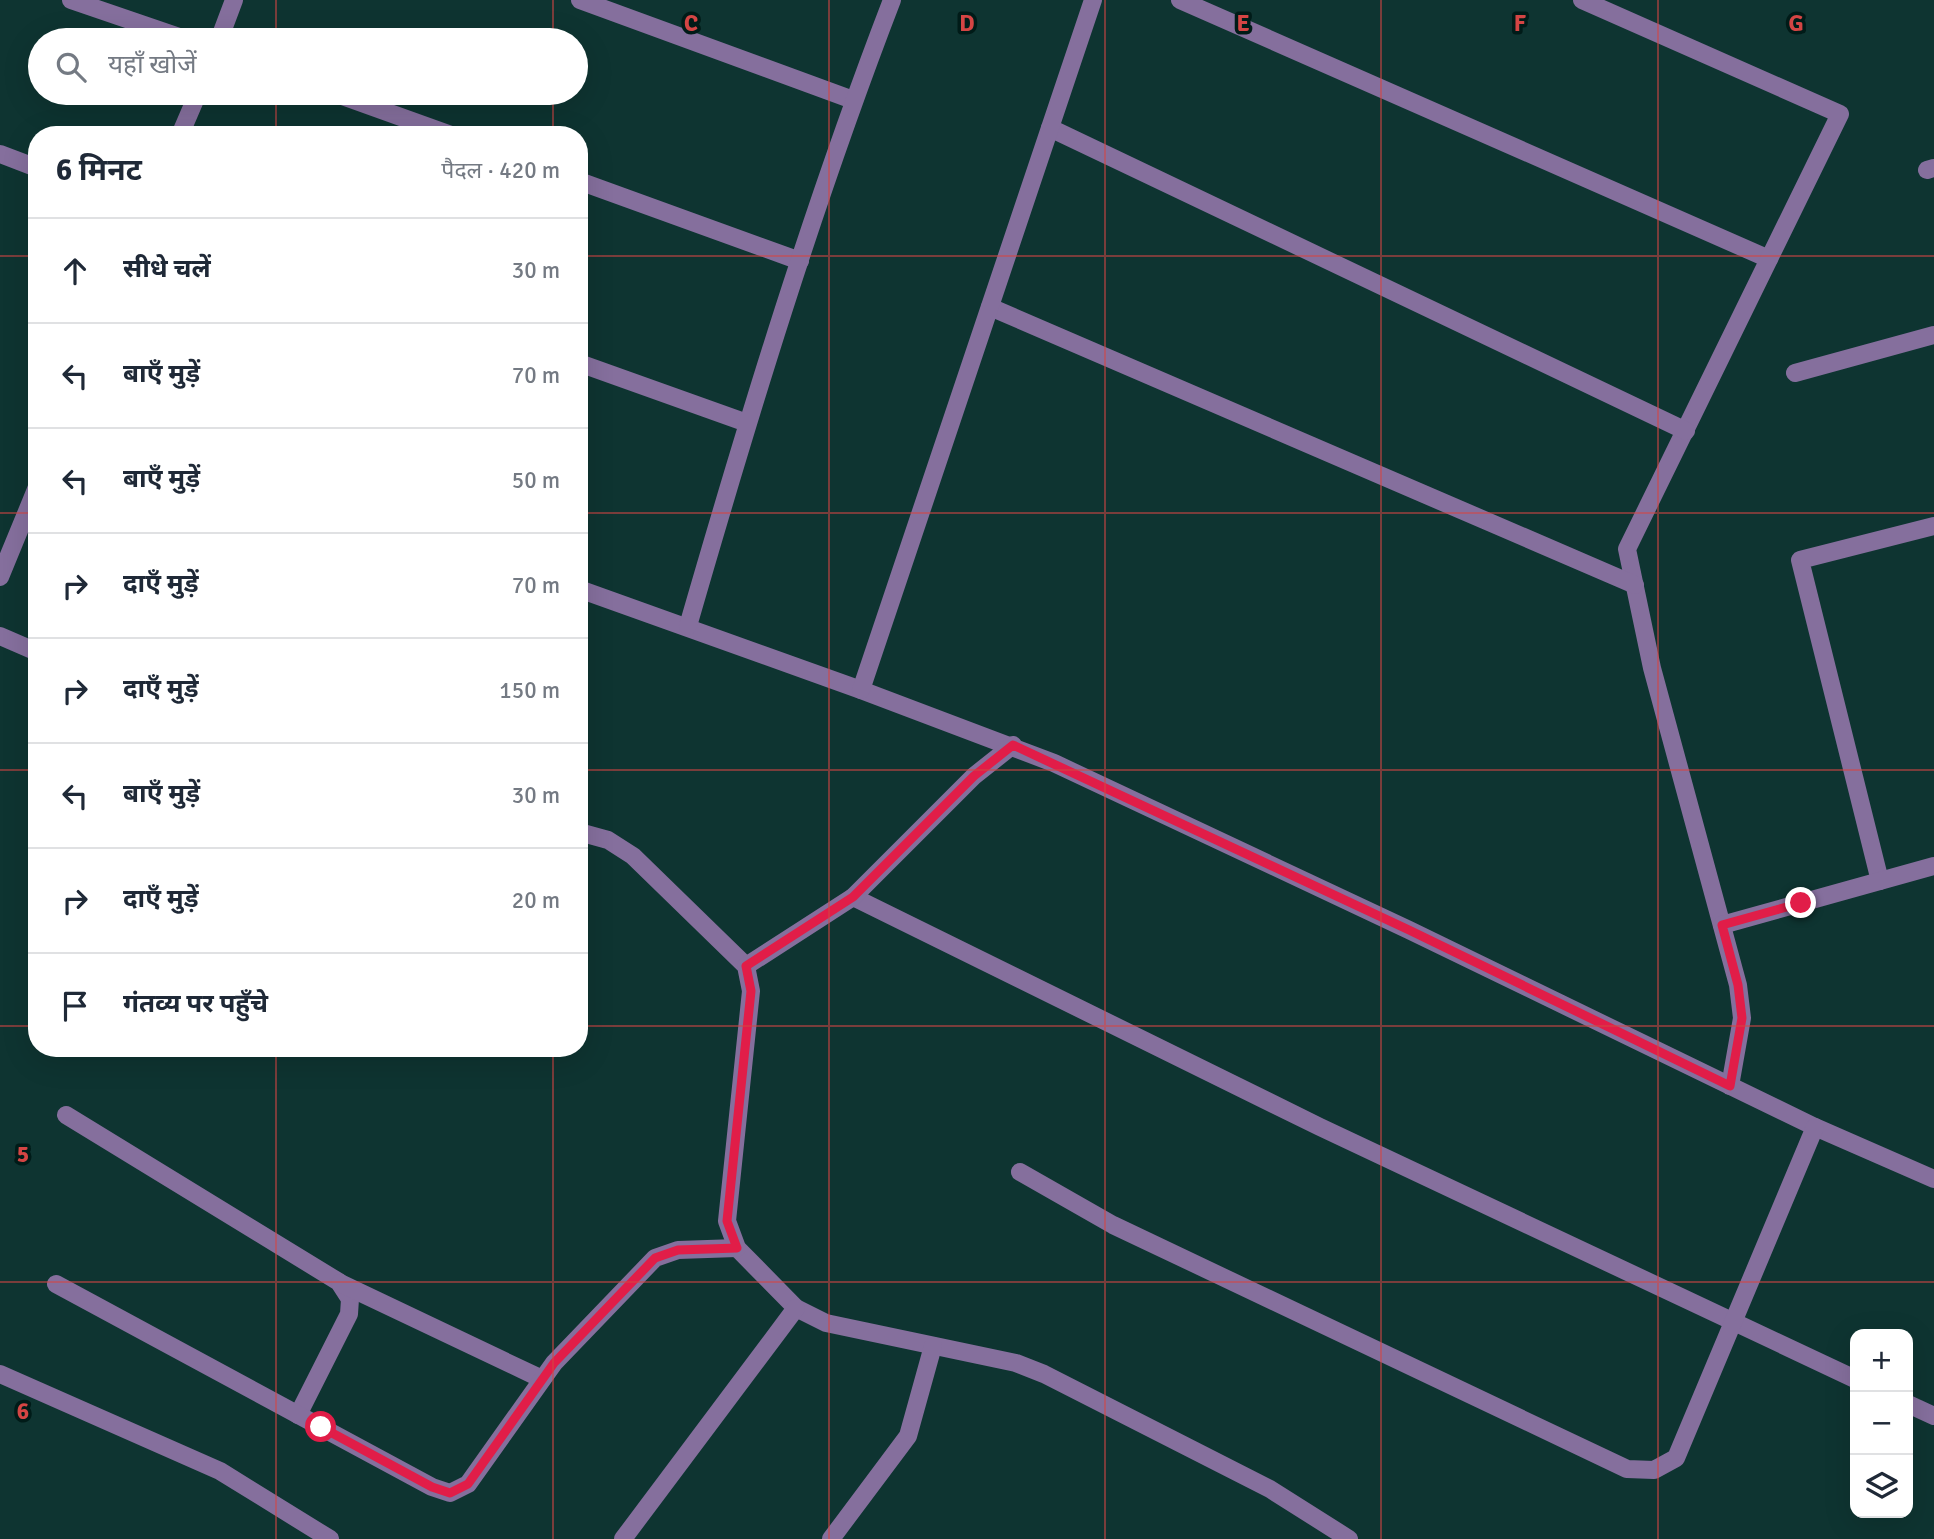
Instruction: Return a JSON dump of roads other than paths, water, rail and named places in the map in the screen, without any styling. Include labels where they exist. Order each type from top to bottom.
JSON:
[{"type":"street","points":[[71,0],[152,28]]},
{"type":"street","points":[[224,28],[234,0]]},
{"type":"street","points":[[580,0],[853,100]]},
{"type":"street","points":[[688,626],[747,423],[853,100],[891,0]]},
{"type":"street","points":[[861,690],[1093,0]]},
{"type":"street","points":[[1180,0],[1769,258]]},
{"type":"street","points":[[1582,0],[1840,114],[1628,549],[1652,668],[1738,985],[1742,1018],[1730,1086]]},
{"type":"street","points":[[184,126],[193,105]]},
{"type":"street","points":[[367,105],[426,126]]},
{"type":"street","points":[[1050,128],[1686,431]]},
{"type":"street","points":[[0,155],[28,165]]},
{"type":"street","points":[[588,184],[800,261]]},
{"type":"street","points":[[990,307],[1635,585]]},
{"type":"street","points":[[1795,373],[1934,335]]},
{"type":"street","points":[[588,366],[747,423]]},
{"type":"street","points":[[0,577],[28,509]]},
{"type":"street","points":[[1880,881],[1800,560],[1934,526]]},
{"type":"street","points":[[588,592],[1013,745],[1371,912],[1815,1127],[1934,1179]]},
{"type":"street","points":[[0,636],[28,648]]},
{"type":"street","points":[[746,966],[853,897],[974,776],[1013,745]]},
{"type":"street","points":[[588,834],[608,839],[633,856],[746,966],[751,991],[727,1221],[737,1248],[796,1308],[825,1323],[1016,1363],[1044,1374],[1270,1489],[1349,1539]]},
{"type":"street","points":[[1722,925],[1934,866]]},
{"type":"street","points":[[853,897],[1320,1127],[1850,1377]]},
{"type":"street","points":[[66,1115],[339,1282],[542,1379]]},
{"type":"street","points":[[1020,1172],[1113,1225],[1627,1469],[1654,1470],[1676,1458],[1735,1323],[1815,1127]]},
{"type":"street","points":[[56,1284],[432,1487],[450,1493],[468,1484],[542,1379],[574,1340],[655,1258],[678,1250],[737,1248]]},
{"type":"street","points":[[298,1415],[349,1314],[350,1299],[339,1282]]},
{"type":"street","points":[[622,1539],[796,1308]]},
{"type":"street","points":[[831,1539],[908,1436],[933,1346]]},
{"type":"street","points":[[0,1374],[220,1471],[330,1539]]},
{"type":"street","points":[[1913,1406],[1934,1416]]}]
